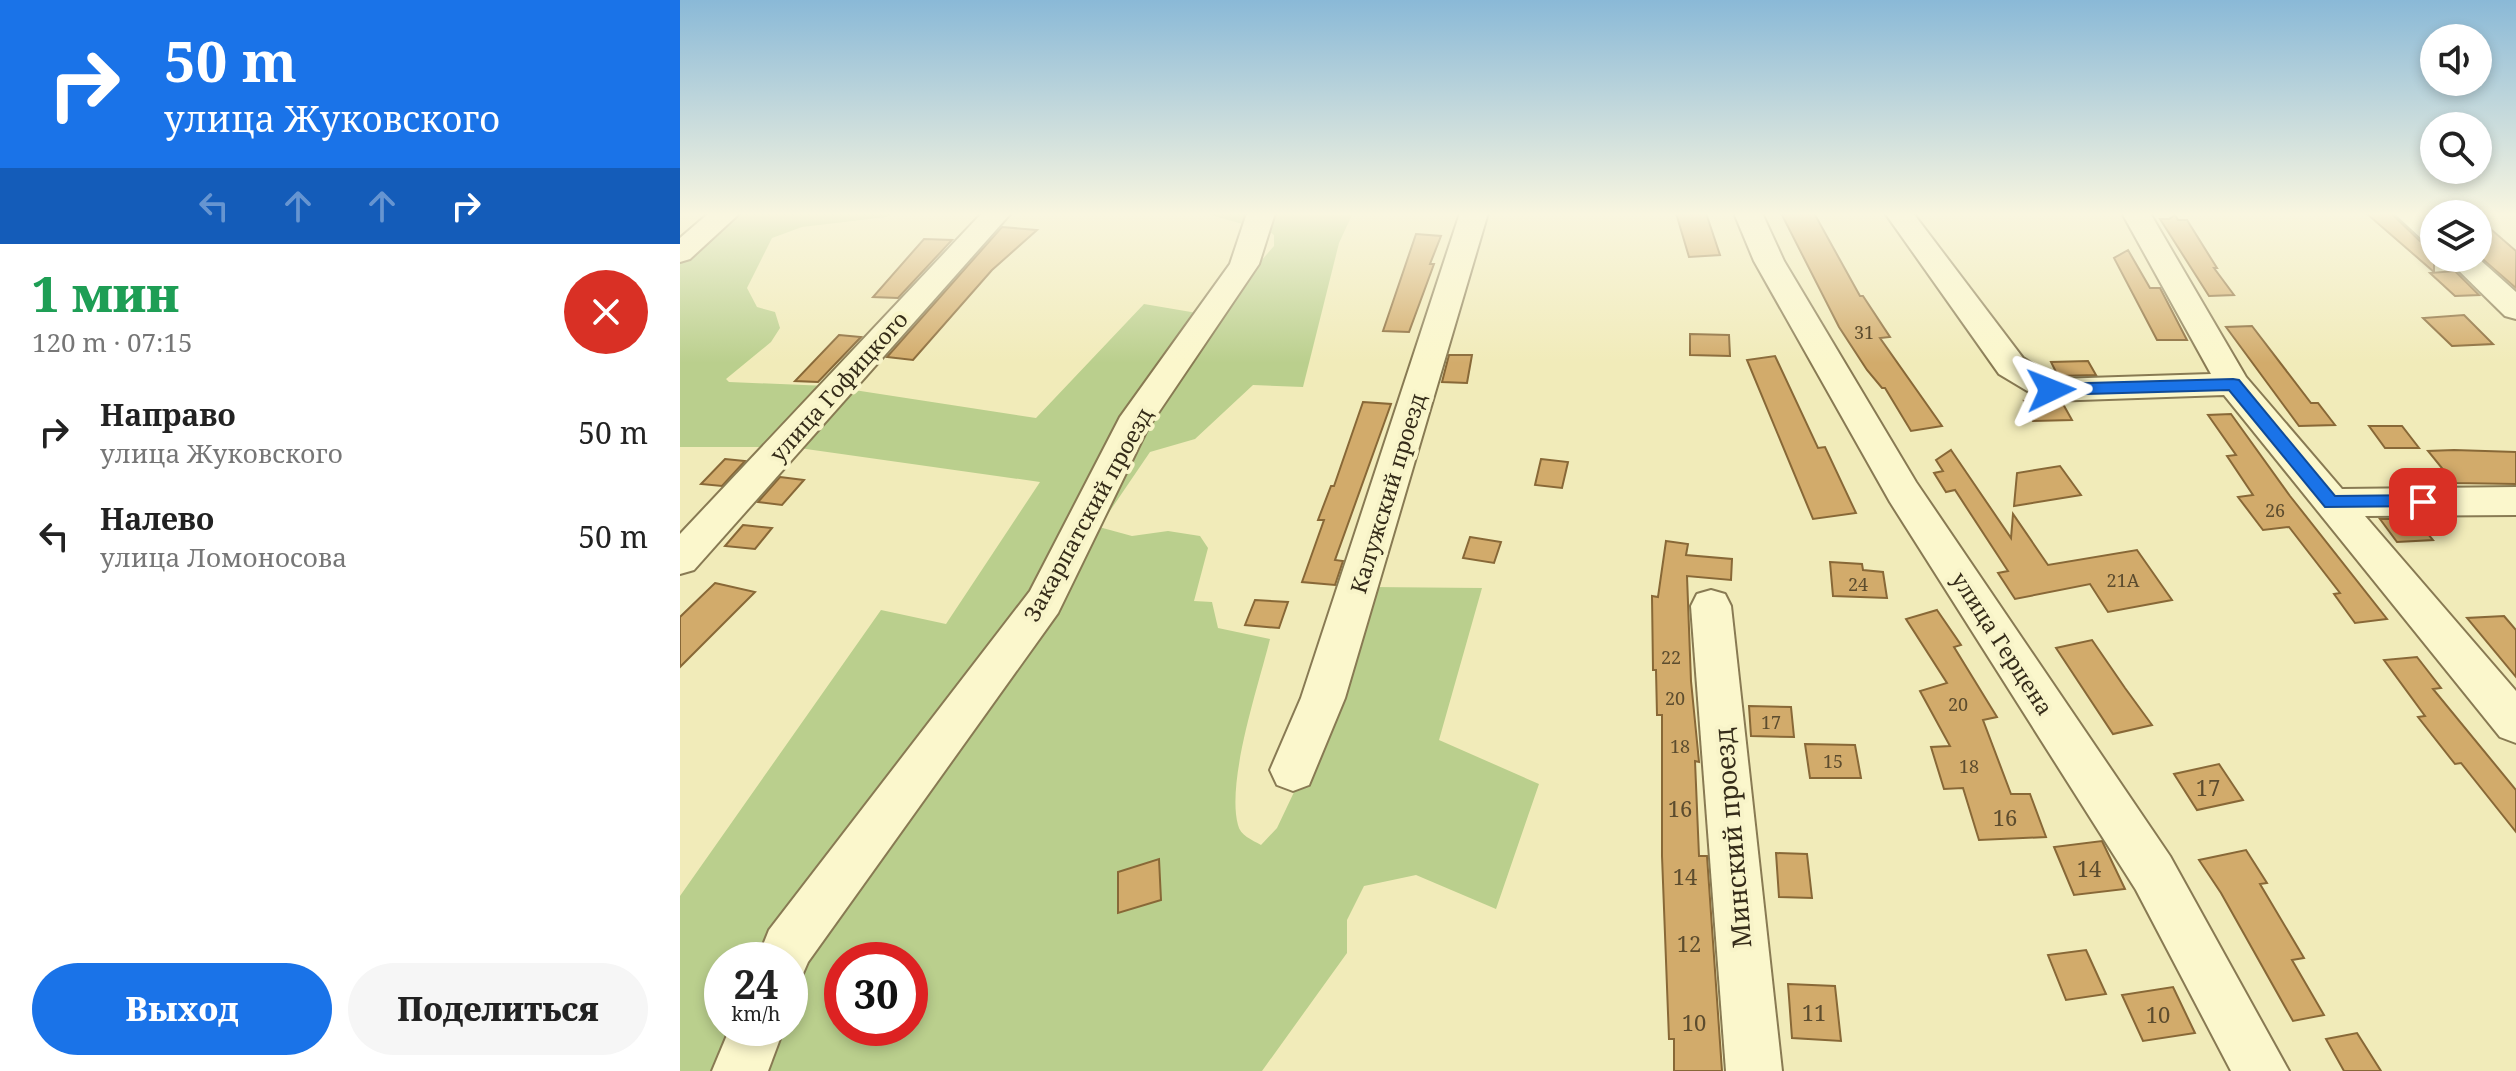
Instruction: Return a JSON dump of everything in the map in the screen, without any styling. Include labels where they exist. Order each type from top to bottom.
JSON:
[{"type":"street","name":"улица Гофицкого","points":[[680,559],[951,263]]},
{"type":"street","name":"Закарпатский проезд","points":[[791,942],[1044,602],[1132,425],[1244,263]]},
{"type":"street","name":"Калужский проезд","points":[[1293,770],[1323,698],[1458,263]]},
{"type":"street","name":"улица Герцена","points":[[1770,263],[1903,492],[2153,873],[2261,1071]]},
{"type":"street","points":[[1934,263],[2011,366],[2051,390],[2233,384]]},
{"type":"street","points":[[2164,263],[2233,384],[2516,723]]},
{"type":"street","points":[[2476,272],[2516,309]]},
{"type":"street","points":[[2331,503],[2516,501]]},
{"type":"street","name":"Минский проезд","points":[[1711,606],[1754,1071]]},
{"type":"street","points":[[740,1071],[750,1046]]},
{"type":"green space","points":[[680,263],[760,263],[747,288],[757,307],[775,312],[780,328],[771,342],[726,379],[729,382],[828,386],[1036,418],[1144,304],[1197,313],[1220,308],[1259,263],[1334,263],[1303,387],[1253,385],[1195,439],[1150,452],[1099,527],[1132,536],[1168,531],[1200,536],[1208,548],[1194,601],[1212,602],[1218,628],[1270,639],[1245,732],[1235,806],[1241,832],[1261,845],[1277,828],[1332,712],[1371,587],[1482,588],[1439,740],[1539,784],[1496,909],[1416,875],[1364,886],[1347,920],[1347,953],[1262,1071],[680,1071],[680,896],[881,610],[946,624],[1040,482],[792,447],[680,447]]},
{"type":"building","points":[[903,263],[931,263],[898,298],[873,297]]},
{"type":"building","points":[[970,263],[1000,263],[913,360],[887,357]]},
{"type":"building","points":[[1406,263],[1434,264],[1409,332],[1383,331]]},
{"type":"building","points":[[1806,263],[1842,263],[1860,296],[1863,296],[1890,337],[1880,338],[1942,426],[1911,431],[1885,388],[1867,370],[1839,327]]},
{"type":"building","points":[[2117,263],[2136,263],[2150,288],[2160,288],[2187,340],[2157,340]]},
{"type":"building","points":[[2188,263],[2214,263],[2217,268],[2214,268],[2234,295],[2209,296]]},
{"type":"building","points":[[2492,263],[2516,263],[2516,288],[2492,267]]},
{"type":"building","points":[[2456,272],[2479,295],[2455,296],[2430,273]]},
{"type":"building","points":[[2464,315],[2493,344],[2452,346],[2423,318]]},
{"type":"building","points":[[2252,326],[2311,403],[2318,403],[2335,425],[2299,426],[2226,327]]},
{"type":"building","points":[[1690,334],[1729,335],[1730,356],[1690,355]]},
{"type":"building","points":[[839,335],[861,337],[818,382],[795,381]]},
{"type":"building","points":[[1449,355],[1472,355],[1467,383],[1442,382]]},
{"type":"building","points":[[1775,356],[1818,448],[1825,447],[1856,513],[1813,519],[1747,360]]},
{"type":"building","points":[[2088,361],[2096,375],[2058,376],[2051,362]]},
{"type":"building","points":[[2024,401],[2063,404],[2072,420],[2033,421]]},
{"type":"building","points":[[1363,402],[1391,404],[1335,560],[1343,561],[1335,585],[1302,582],[1324,520],[1318,520],[1331,486],[1334,486]]},
{"type":"building","points":[[2231,414],[2290,496],[2387,619],[2355,623],[2334,594],[2340,593],[2289,527],[2263,530],[2238,497],[2253,495],[2227,456],[2236,455],[2208,415]]},
{"type":"building","points":[[2369,426],[2402,426],[2419,448],[2385,448]]},
{"type":"building","points":[[1951,450],[2011,538],[2013,514],[2048,565],[2137,550],[2172,600],[2108,612],[2090,584],[2015,599],[1998,573],[2008,571],[1955,490],[1946,492],[1934,473],[1943,471],[1936,460]]},
{"type":"building","points":[[2428,451],[2516,452],[2516,484],[2454,483]]},
{"type":"building","points":[[725,459],[745,461],[722,486],[701,484]]},
{"type":"building","points":[[1541,459],[1568,462],[1562,488],[1535,485]]},
{"type":"building","points":[[2060,466],[2081,495],[2014,506],[2017,473]]},
{"type":"building","points":[[780,477],[804,480],[782,505],[758,502]]},
{"type":"building","points":[[2380,519],[2416,519],[2433,540],[2397,542]]},
{"type":"building","points":[[743,525],[772,528],[755,549],[725,546]]},
{"type":"building","points":[[1470,537],[1501,542],[1494,563],[1463,558]]},
{"type":"building","points":[[1666,541],[1688,544],[1686,555],[1732,559],[1731,580],[1687,576],[1691,681],[1699,762],[1695,761],[1699,856],[1707,856],[1722,1071],[1674,1071],[1674,1039],[1669,1039],[1662,856],[1662,715],[1657,715],[1656,670],[1653,670],[1652,596],[1658,597]]},
{"type":"building","points":[[1830,562],[1862,564],[1863,570],[1883,572],[1887,598],[1833,596]]},
{"type":"building","points":[[715,583],[755,592],[680,667],[680,617]]},
{"type":"building","points":[[1255,600],[1288,602],[1279,628],[1245,625]]},
{"type":"building","points":[[1937,610],[1961,645],[1954,647],[1997,717],[1983,720],[2011,794],[2030,794],[2046,837],[1979,840],[1963,788],[1944,789],[1931,747],[1950,746],[1920,691],[1947,683],[1906,619]]},
{"type":"building","points":[[2504,616],[2516,630],[2516,677],[2467,618]]},
{"type":"building","points":[[2092,640],[2152,725],[2113,734],[2056,648]]},
{"type":"building","points":[[2417,657],[2441,688],[2433,689],[2516,790],[2516,832],[2461,763],[2455,764],[2418,717],[2425,716],[2384,660]]},
{"type":"building","points":[[1749,706],[1791,707],[1794,737],[1751,736]]},
{"type":"building","points":[[1805,744],[1855,745],[1861,778],[1810,778]]},
{"type":"building","points":[[2219,764],[2243,800],[2197,810],[2174,774]]},
{"type":"building","points":[[2102,841],[2125,889],[2074,895],[2054,847]]},
{"type":"building","points":[[2246,850],[2267,883],[2260,884],[2304,958],[2292,960],[2324,1015],[2293,1021],[2199,860]]},
{"type":"building","points":[[1776,853],[1807,854],[1812,898],[1779,897]]},
{"type":"building","points":[[1159,859],[1161,900],[1118,913],[1118,872]]},
{"type":"building","points":[[2086,950],[2106,994],[2066,1000],[2048,955]]},
{"type":"building","points":[[1788,984],[1835,986],[1841,1041],[1792,1038]]},
{"type":"building","points":[[2173,987],[2195,1033],[2143,1041],[2122,995]]},
{"type":"building","points":[[2357,1033],[2381,1071],[2344,1071],[2326,1039]]},
{"type":"route","points":[[2051,390],[2233,384],[2331,503],[2423,502]]}]
